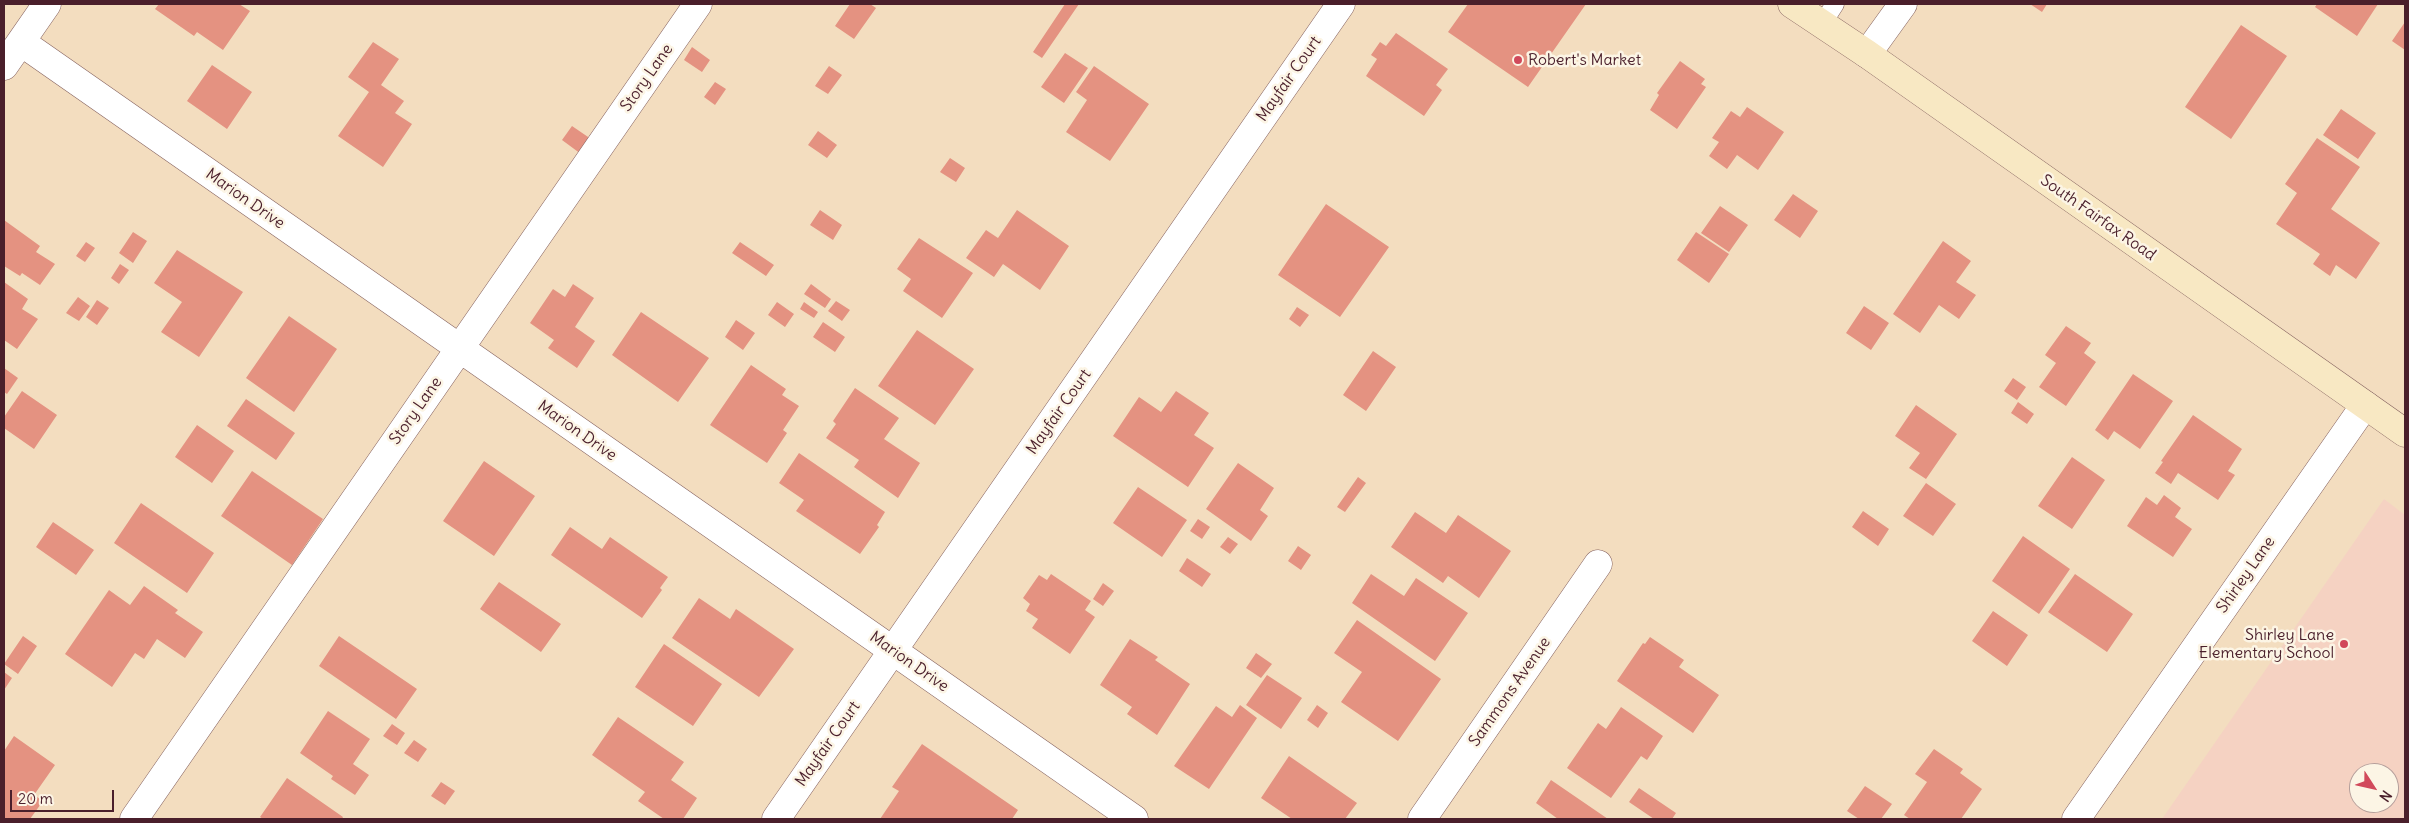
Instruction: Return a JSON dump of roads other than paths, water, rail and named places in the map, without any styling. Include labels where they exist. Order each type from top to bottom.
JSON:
[{"type":"street","points":[[4,66],[47,4]]},
{"type":"street","name":"Story Lane","points":[[134,819],[698,4]]},
{"type":"street","name":"Mayfair Court","points":[[776,819],[1341,4]]},
{"type":"street","name":"South Fairfax Road","points":[[1792,4],[1829,14],[1867,54],[2405,433]]},
{"type":"street","points":[[1867,54],[1903,4]]},
{"type":"street","name":"Marion Drive","points":[[20,42],[1134,819]]},
{"type":"street","name":"Shirley Lane","points":[[2076,819],[2365,405]]},
{"type":"street","name":"Sammons Avenue","points":[[1422,819],[1598,564]]},
{"type":"place","name":"Robert's Market","points":[[1518,60]]},
{"type":"place","name":"Shirley Lane Elementary School","points":[[2344,644]]}]
